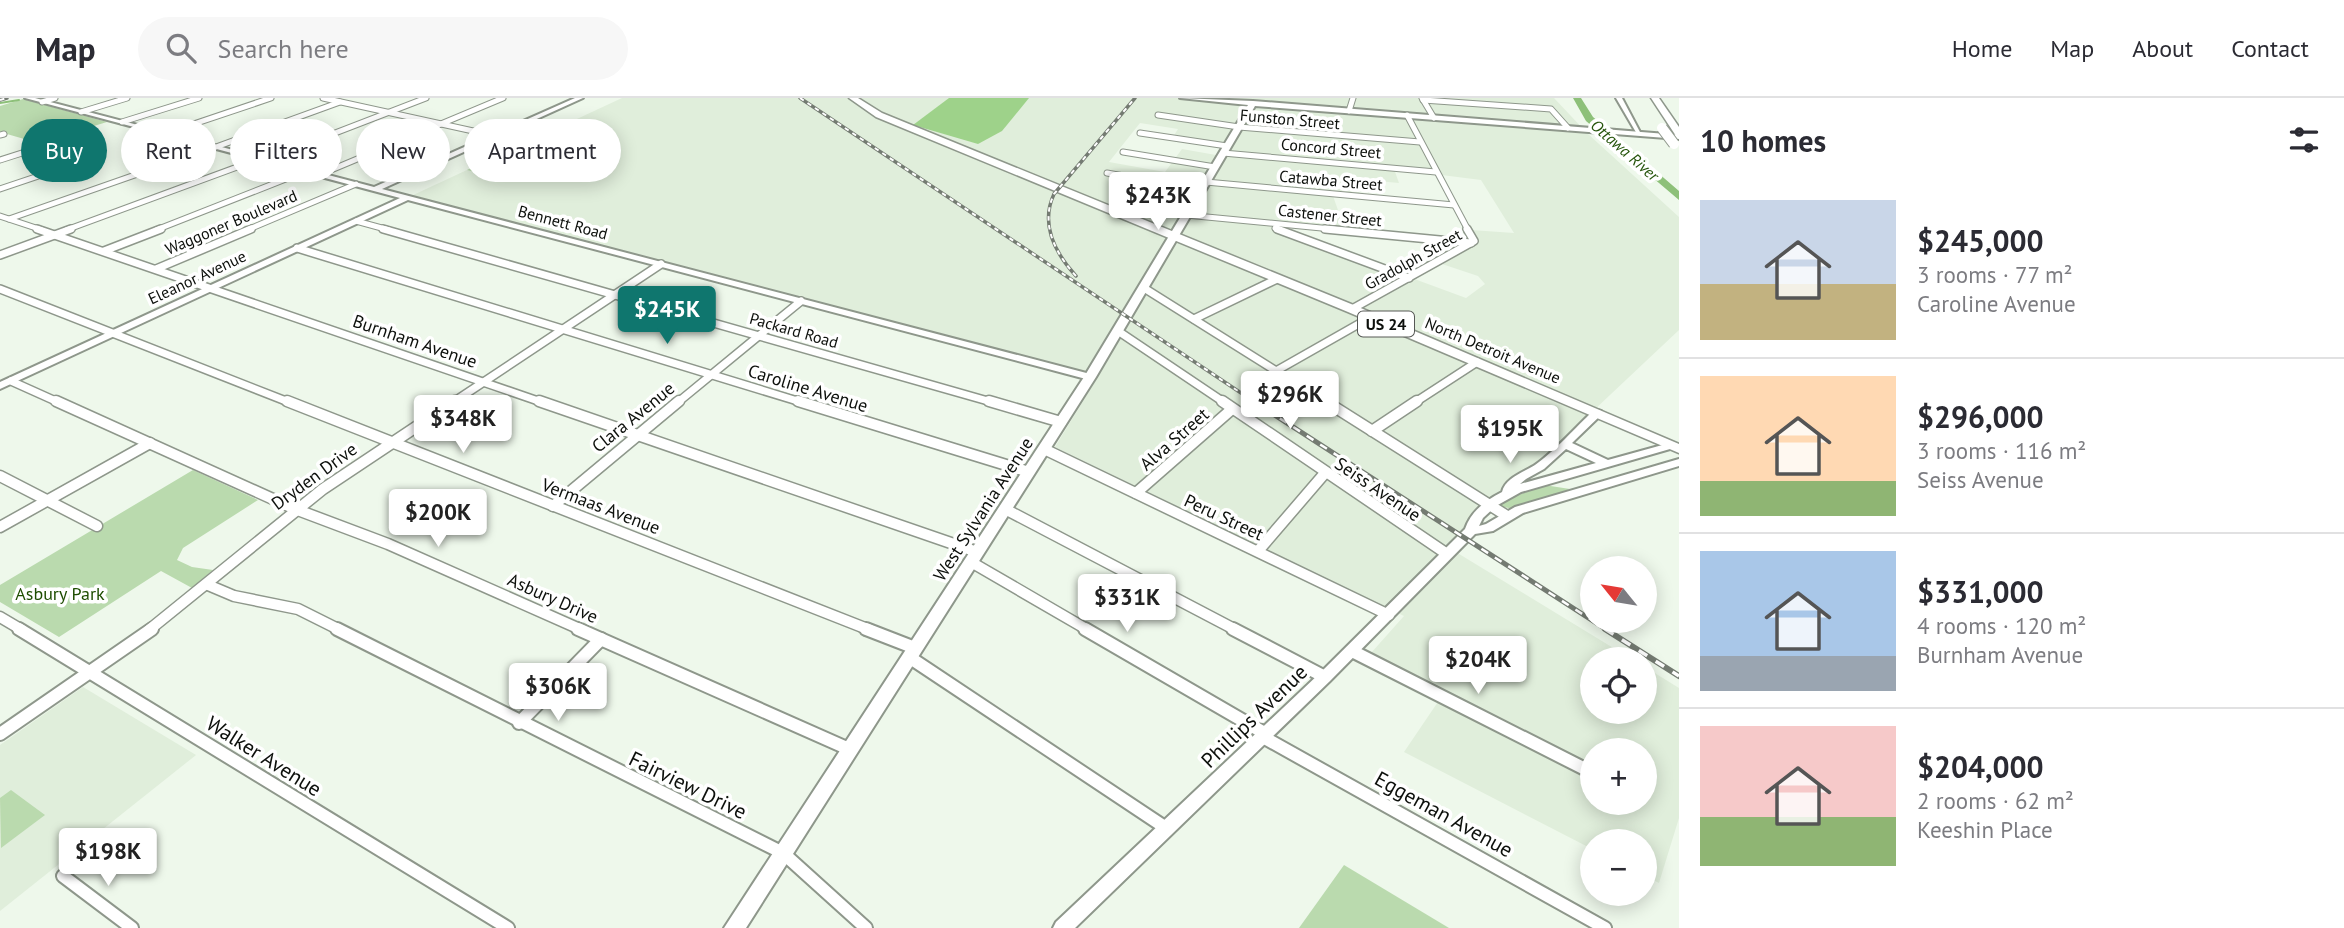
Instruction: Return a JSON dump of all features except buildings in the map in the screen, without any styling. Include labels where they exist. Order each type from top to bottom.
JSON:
[{"type":"highway","points":[[1643,98],[1650,110]]},
{"type":"highway","points":[[1656,98],[1677,139]]},
{"type":"highway","points":[[1659,123],[1677,139]]},
{"type":"main road","name":"North Detroit Avenue","points":[[853,98],[879,115],[1352,309],[1672,447]]},
{"type":"main road","points":[[1184,98],[1254,101],[1625,132],[1677,139]]},
{"type":"main road","name":"West Sylvania Avenue","points":[[734,928],[1090,377],[1254,101]]},
{"type":"street","name":"Bennett Road","points":[[29,98],[121,122]]},
{"type":"street","points":[[42,102],[55,98]]},
{"type":"street","points":[[81,112],[127,98]]},
{"type":"street","points":[[132,119],[198,98]]},
{"type":"street","points":[[209,119],[271,98]]},
{"type":"street","points":[[323,98],[416,119]]},
{"type":"street","points":[[216,146],[351,98]]},
{"type":"street","points":[[342,130],[426,98]]},
{"type":"street","points":[[450,120],[503,98]]},
{"type":"street","points":[[534,119],[580,98]]},
{"type":"street","points":[[1349,111],[1353,98]]},
{"type":"street","points":[[1619,98],[1639,134]]},
{"type":"street","points":[[1423,99],[1551,109],[1568,128]]},
{"type":"street","points":[[1423,99],[1434,118]]},
{"type":"street","name":"Funston Street","points":[[1158,114],[1239,127],[1420,142]]},
{"type":"street","name":"Gradolph Street","points":[[1352,309],[1474,241],[1407,115]]},
{"type":"street","name":"Concord Street","points":[[1140,133],[1225,150],[1436,172]]},
{"type":"street","points":[[1123,152],[1215,167]]},
{"type":"street","points":[[0,160],[21,153]]},
{"type":"street","points":[[0,255],[230,172]]},
{"type":"street","name":"Catawba Street","points":[[1107,173],[1203,186],[1454,205]]},
{"type":"street","points":[[4,217],[121,178]]},
{"type":"street","name":"Bennett Road","points":[[342,181],[1090,377]]},
{"type":"street","points":[[0,189],[21,182]]},
{"type":"street","points":[[104,251],[278,182]]},
{"type":"street","points":[[376,189],[391,182]]},
{"type":"street","points":[[396,182],[392,187],[404,197]]},
{"type":"street","name":"Waggoner Boulevard","points":[[156,269],[356,184]]},
{"type":"street","points":[[385,208],[390,200],[387,192]]},
{"type":"street","name":"Eleanor Avenue","points":[[0,387],[404,197]]},
{"type":"street","name":"Castener Street","points":[[1186,215],[1471,243]]},
{"type":"street","name":"Burnham Avenue","points":[[4,217],[636,435],[974,557],[1265,736]]},
{"type":"street","name":"Packard Road","points":[[356,221],[1061,422]]},
{"type":"street","points":[[1261,222],[1409,278]]},
{"type":"street","name":"Caroline Avenue","points":[[297,248],[1029,472]]},
{"type":"street","name":"Dryden Drive","points":[[0,734],[161,622],[295,509],[661,264]]},
{"type":"street","points":[[1194,319],[1277,279]]},
{"type":"street","points":[[1144,288],[1507,516]]},
{"type":"street","name":"Vermaas Avenue","points":[[0,289],[553,506],[912,653],[1166,828]]},
{"type":"street","name":"Clara Avenue","points":[[553,506],[801,301]]},
{"type":"street","points":[[1276,371],[1371,317]]},
{"type":"street","name":"Seiss Avenue","points":[[1118,331],[1447,554]]},
{"type":"street","points":[[1372,431],[1477,362]]},
{"type":"street","name":"Asbury Drive","points":[[11,382],[295,509],[388,544],[849,749]]},
{"type":"street","name":"Alva Street","points":[[1136,493],[1232,409]]},
{"type":"street","name":"Phillips Avenue","points":[[1472,531],[1472,524],[1490,505],[1522,476],[1540,467],[1597,413]]},
{"type":"street","points":[[0,527],[150,443]]},
{"type":"street","points":[[1564,444],[1601,465],[1618,481]]},
{"type":"street","name":"Phillips Avenue","points":[[1503,494],[1672,447]]},
{"type":"street","name":"Peru Street","points":[[1044,449],[1389,615]]},
{"type":"street","name":"Phillips Avenue","points":[[1062,928],[1265,736],[1472,531],[1489,528],[1507,516],[1578,492],[1679,462]]},
{"type":"street","points":[[1258,551],[1325,473]]},
{"type":"street","points":[[0,477],[97,526]]},
{"type":"street","points":[[1558,478],[1578,492]]},
{"type":"street","points":[[1005,509],[1325,677]]},
{"type":"street","name":"Fairview Drive","points":[[208,585],[234,596],[298,610],[783,853],[866,928]]},
{"type":"street","name":"Walker Avenue","points":[[0,617],[508,928]]},
{"type":"street","points":[[519,723],[601,639]]},
{"type":"street","points":[[1352,651],[1580,766]]},
{"type":"street","name":"Eggeman Avenue","points":[[1265,736],[1605,928]]},
{"type":"street","points":[[63,876],[132,928]]},
{"type":"shaded area","points":[[622,98],[1554,98],[1587,133],[1679,217],[1679,330],[1446,546],[1580,628],[1580,634],[1590,634],[1612,647],[1580,647],[1580,724],[1657,724],[1657,674],[1679,688],[1679,818],[1659,883],[1657,829],[1580,829],[1580,843],[1404,752],[1446,690],[1371,653],[1404,616],[1055,447],[1099,375],[411,196],[441,182],[450,182],[450,178],[464,171],[464,182],[621,182],[621,119],[577,119]],"holes":[[[1140,123],[1178,129],[1173,137],[1221,145],[1216,155],[1182,149],[1165,172],[1109,162]],[[1394,169],[1481,180],[1514,233],[1471,230],[1477,243],[1442,264],[1478,276],[1485,284],[1466,298],[1265,224],[1367,232],[1362,215],[1339,213],[1333,196],[1361,199],[1356,179],[1399,183]]]},
{"type":"shaded area","points":[[83,687],[196,755],[0,911],[0,745]]},
{"type":"green space","points":[[949,98],[1029,98],[1002,131],[978,144],[913,125]]},
{"type":"green space","points":[[23,99],[96,119],[21,119],[21,138],[0,132],[0,106]]},
{"type":"green space","name":"Asbury Park","points":[[193,470],[258,500],[183,548],[177,560],[192,567],[213,570],[192,588],[161,571],[59,637],[0,602],[0,585]]},
{"type":"green space","points":[[1544,485],[1570,489],[1513,509],[1499,506],[1508,499]]},
{"type":"green space","points":[[11,790],[45,815],[1,848],[0,798]]},
{"type":"green space","points":[[1344,865],[1449,928],[1299,928]]},
{"type":"waterway","name":"Ottawa River","points":[[1577,98],[1589,119],[1679,197]]},
{"type":"waterway","points":[[0,103],[19,100]]},
{"type":"railway","points":[[0,100],[7,98]]},
{"type":"railway","points":[[800,98],[1253,401]]},
{"type":"railway","points":[[1076,276],[1062,258],[1052,238],[1049,227],[1050,205],[1054,194],[1135,98]]},
{"type":"railway","points":[[1253,401],[1580,613]]},
{"type":"railway","points":[[1613,634],[1679,676]]}]
